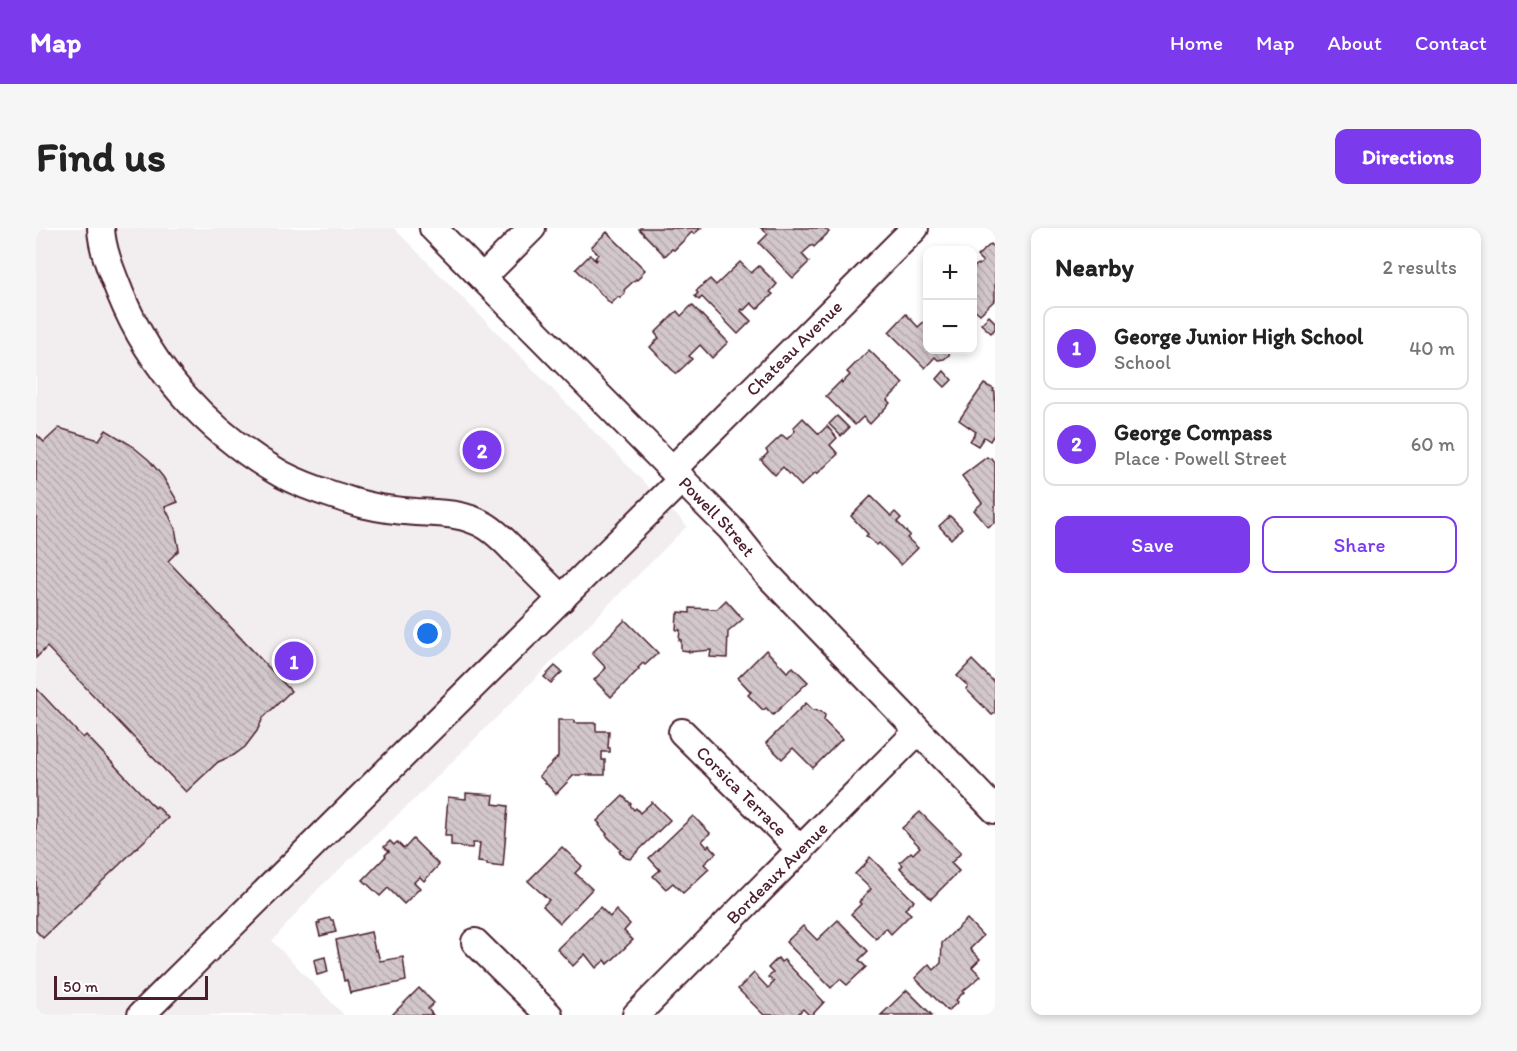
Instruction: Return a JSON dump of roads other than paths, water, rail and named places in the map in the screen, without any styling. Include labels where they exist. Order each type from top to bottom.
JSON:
[{"type":"street","points":[[101,228],[111,271],[127,311],[148,349],[170,381],[194,408],[225,435],[282,475],[318,490],[365,505],[414,512],[447,513],[468,518],[486,526],[501,537],[562,599]]},
{"type":"street","name":"Powell Street","points":[[433,228],[730,528],[766,573],[995,810]]},
{"type":"street","points":[[483,277],[532,228]]},
{"type":"street","name":"Chateau Avenue","points":[[141,1015],[562,599],[677,474],[915,228]]},
{"type":"street","name":"Bordeaux Avenue","points":[[636,1015],[918,731]]},
{"type":"street","name":"Corsica Terrace","points":[[682,732],[801,850]]},
{"type":"street","points":[[475,942],[549,1015]]},
{"type":"place","name":"George Compass","points":[[482,450]]},
{"type":"place","name":"George Junior High School","points":[[294,661]]}]
